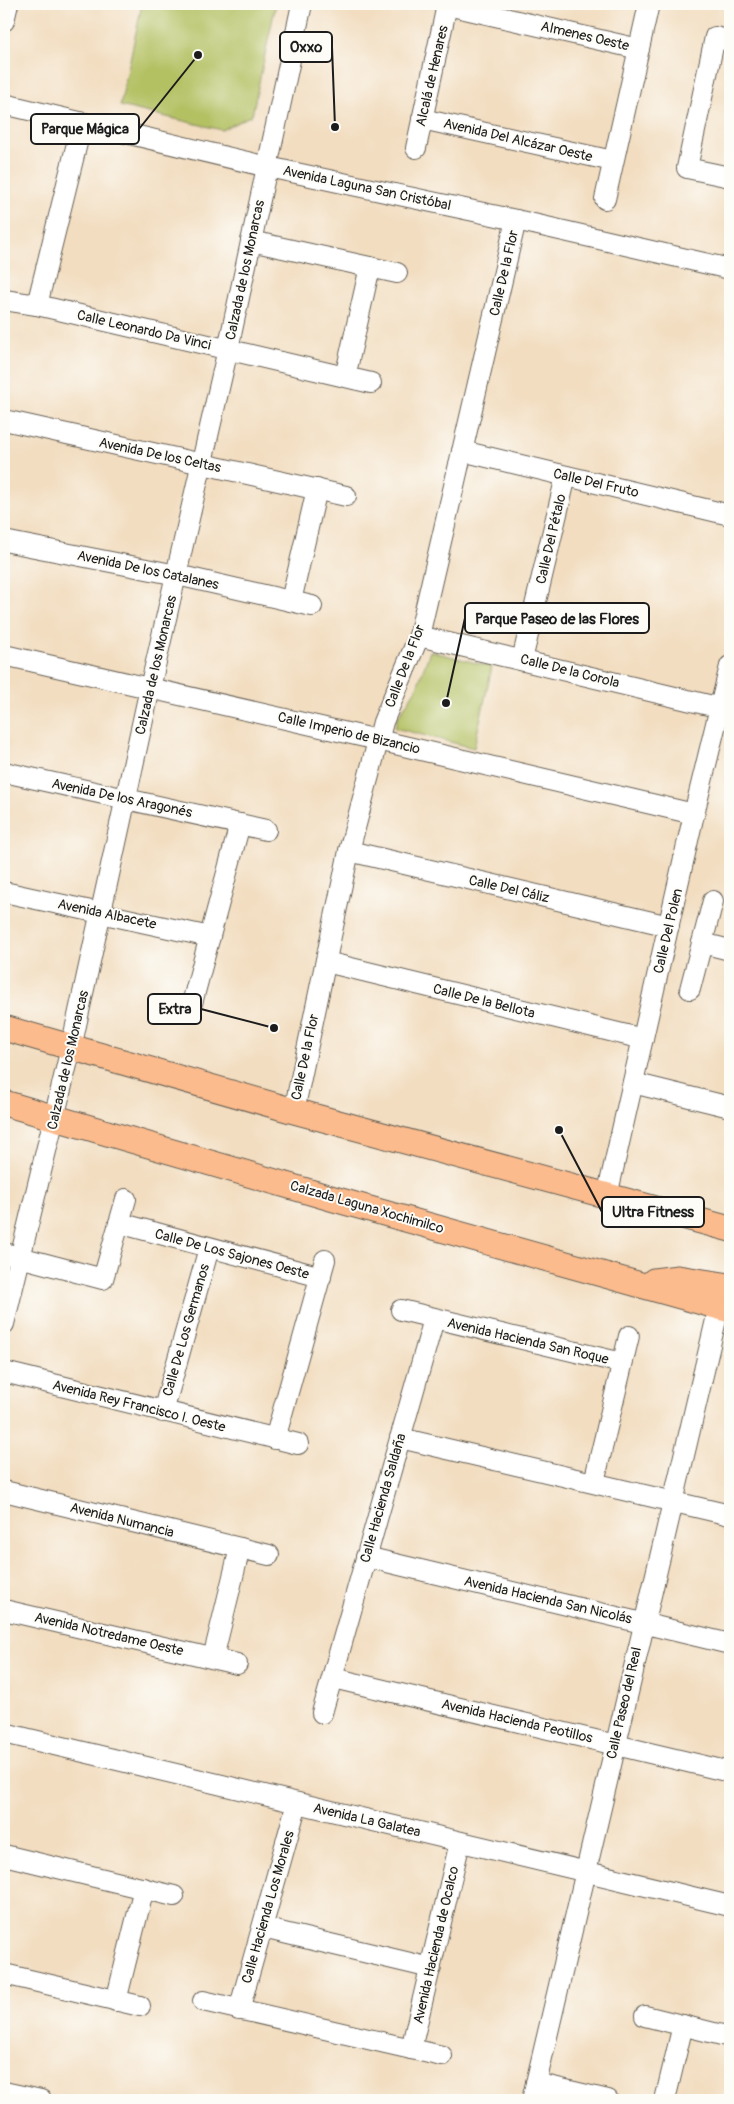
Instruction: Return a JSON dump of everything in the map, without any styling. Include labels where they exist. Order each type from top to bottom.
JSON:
[{"type":"main road","points":[[4,1028],[294,1111],[730,1228]]},
{"type":"main road","name":"Calzada Laguna Xochimilco","points":[[4,1103],[334,1199],[637,1283],[678,1278],[727,1301]]},
{"type":"street","points":[[4,21],[8,4]]},
{"type":"street","name":"Calzada de los Monarcas","points":[[4,1324],[12,1256],[54,1117],[71,1048],[150,688],[252,241],[302,4]]},
{"type":"street","name":"Almenes Oeste","points":[[445,4],[639,49]]},
{"type":"street","name":"Alcalá de Henares","points":[[416,148],[445,4]]},
{"type":"street","points":[[605,199],[649,4]]},
{"type":"street","points":[[723,39],[687,168],[730,177]]},
{"type":"street","name":"Avenida Laguna San Cristóbal","points":[[4,104],[268,167],[516,220],[730,269]]},
{"type":"street","name":"Avenida Del Alcázar Oeste","points":[[422,119],[613,161]]},
{"type":"street","points":[[37,304],[82,123]]},
{"type":"street","name":"Calle De la Flor","points":[[294,1111],[349,851],[383,722],[419,636],[516,220]]},
{"type":"street","points":[[252,241],[397,273]]},
{"type":"street","points":[[345,377],[370,267]]},
{"type":"street","name":"Calle Leonardo Da Vinci","points":[[4,300],[37,304],[372,382]]},
{"type":"street","name":"Avenida De los Celtas","points":[[4,420],[346,496]]},
{"type":"street","name":"Calle Del Fruto","points":[[462,451],[730,515]]},
{"type":"street","name":"Calle Del Pétalo","points":[[522,660],[566,476]]},
{"type":"street","points":[[291,601],[317,489]]},
{"type":"street","name":"Avenida De los Catalanes","points":[[4,542],[177,575],[312,606]]},
{"type":"street","name":"Calle De la Corola","points":[[419,636],[721,708]]},
{"type":"street","name":"Calle Imperio de Bizancio","points":[[4,655],[694,814]]},
{"type":"street","name":"Calle Del Polen","points":[[607,1196],[694,814],[730,666]]},
{"type":"street","name":"Avenida De los Aragonés","points":[[4,772],[266,830]]},
{"type":"street","points":[[191,1007],[240,824]]},
{"type":"street","name":"Calle Del Cáliz","points":[[349,851],[669,926]]},
{"type":"street","name":"Avenida Albacete","points":[[4,892],[210,937]]},
{"type":"street","points":[[690,989],[713,901]]},
{"type":"street","points":[[702,943],[730,950]]},
{"type":"street","name":"Calle De la Bellota","points":[[326,962],[643,1039]]},
{"type":"street","points":[[633,1082],[730,1107]]},
{"type":"street","points":[[12,1256],[103,1278],[126,1199]]},
{"type":"street","name":"Calle De Los Sajones Oeste","points":[[119,1223],[209,1248],[323,1269],[275,1439]]},
{"type":"street","name":"Calle De Los Germanos","points":[[163,1412],[209,1248]]},
{"type":"street","name":"Calle Paseo del Real","points":[[534,2092],[643,1623],[673,1501],[727,1301]]},
{"type":"street","name":"Avenida Hacienda San Roque","points":[[401,1310],[622,1363]]},
{"type":"street","name":"Calle Hacienda Saldaña","points":[[322,1713],[434,1319]]},
{"type":"street","points":[[594,1482],[629,1336]]},
{"type":"street","name":"Avenida Rey Francisco I. Oeste","points":[[4,1372],[298,1444]]},
{"type":"street","points":[[400,1438],[730,1514]]},
{"type":"street","name":"Avenida Numancia","points":[[4,1491],[269,1555]]},
{"type":"street","points":[[213,1658],[240,1548]]},
{"type":"street","name":"Avenida Hacienda San Nicolás","points":[[366,1557],[730,1644]]},
{"type":"street","name":"Avenida Notredame Oeste","points":[[4,1610],[237,1664]]},
{"type":"street","name":"Avenida Hacienda Peotillos","points":[[333,1678],[730,1772]]},
{"type":"street","name":"Avenida La Galatea","points":[[4,1733],[730,1906]]},
{"type":"street","name":"Calle Hacienda Los Morales","points":[[239,2010],[297,1803]]},
{"type":"street","name":"Avenida Hacienda de Ocalco","points":[[411,2049],[460,1842]]},
{"type":"street","points":[[4,1855],[174,1896]]},
{"type":"street","points":[[116,2001],[144,1888]]},
{"type":"street","points":[[263,1928],[431,1968]]},
{"type":"street","points":[[4,1974],[140,2006]]},
{"type":"street","points":[[203,2001],[442,2056]]},
{"type":"street","points":[[645,2016],[730,2037]]},
{"type":"street","points":[[665,2100],[683,2026]]},
{"type":"street","points":[[4,2092],[41,2100]]},
{"type":"street","points":[[534,2092],[608,2100]]},
{"type":"green space","points":[[142,4],[276,4],[252,115],[222,130],[120,106]]},
{"type":"green space","points":[[430,651],[492,667],[474,748],[395,728],[397,719],[417,687]]},
{"type":"place","name":"Parque Mágica","points":[[198,55]]},
{"type":"place","name":"Oxxo","points":[[335,127]]},
{"type":"place","name":"Parque Paseo de las Flores","points":[[446,703]]},
{"type":"place","name":"Extra","points":[[274,1028]]},
{"type":"place","name":"Ultra Fitness","points":[[559,1130]]}]
